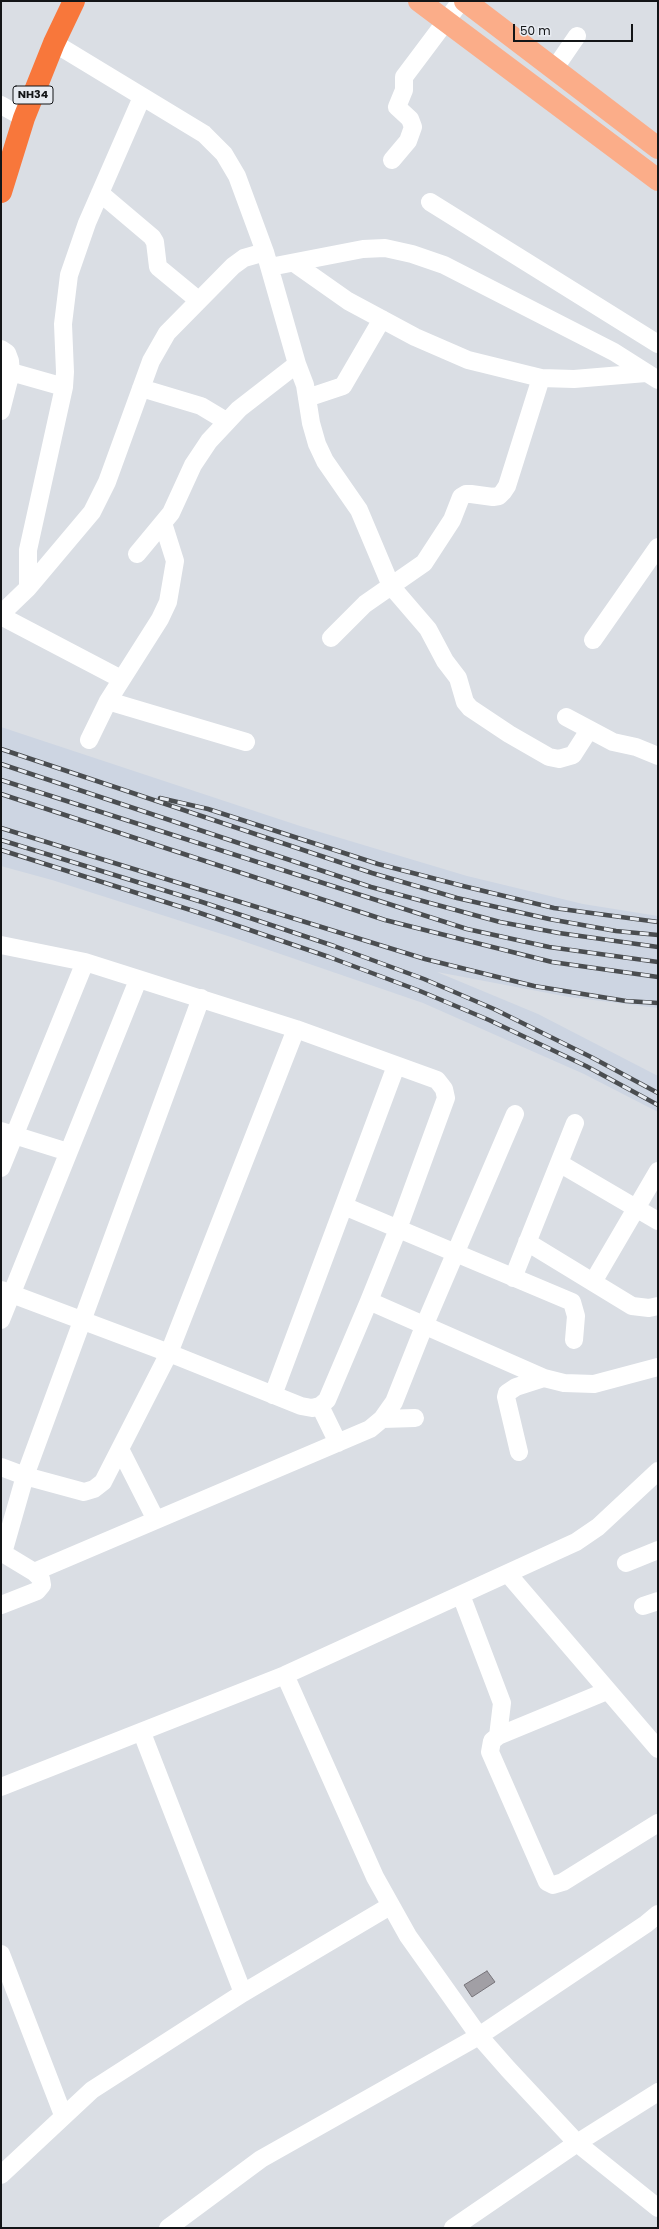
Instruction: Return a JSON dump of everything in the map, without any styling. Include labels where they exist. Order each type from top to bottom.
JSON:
[{"type":"highway","name":"NH34","points":[[1,192],[5,166],[54,43],[74,1]]},
{"type":"main road","points":[[419,1],[658,180]]},
{"type":"main road","points":[[465,1],[555,68],[658,148]]},
{"type":"street","points":[[392,160],[408,141],[413,127],[410,119],[397,107],[404,90],[404,77],[461,1]]},
{"type":"street","points":[[555,68],[577,36]]},
{"type":"street","points":[[54,43],[204,134],[224,154],[237,176],[267,259],[297,364],[305,384],[311,423],[317,444],[325,461],[359,510],[391,586],[428,629],[445,661],[458,678],[465,702],[470,708],[509,734],[549,757],[559,759],[573,755],[589,730]]},
{"type":"street","points":[[28,588],[28,550],[64,387],[65,372],[62,324],[69,275],[87,223],[142,97]]},
{"type":"street","points":[[1,105],[24,118]]},
{"type":"street","points":[[100,193],[152,237],[155,242],[158,267],[198,300]]},
{"type":"street","points":[[430,202],[658,344]]},
{"type":"street","points":[[121,679],[1,615],[28,588],[92,512],[107,482],[151,361],[167,333],[198,300],[244,258],[267,259],[294,264],[363,249],[385,248],[412,254],[444,265],[614,352],[652,376]]},
{"type":"street","points":[[294,264],[348,301],[382,320],[415,337],[468,360],[541,378],[574,379],[652,376]]},
{"type":"street","points":[[307,398],[343,386],[382,320]]},
{"type":"street","points":[[1,348],[7,353],[10,361],[11,372],[1,411]]},
{"type":"street","points":[[137,554],[171,513],[201,452],[226,421],[250,400],[297,364]]},
{"type":"street","points":[[11,372],[64,387]]},
{"type":"street","points":[[331,638],[365,604],[424,563],[452,520],[461,497],[471,494],[493,497],[499,496],[503,492],[507,486],[541,378]]},
{"type":"street","points":[[141,388],[201,406],[226,421]]},
{"type":"street","points":[[89,740],[108,701],[160,619],[168,602],[175,561],[163,523]]},
{"type":"street","points":[[593,640],[658,547]]},
{"type":"street","points":[[108,701],[246,742]]},
{"type":"street","points":[[566,717],[614,742],[636,747],[658,756]]},
{"type":"street","points":[[1,945],[85,962],[296,1029],[437,1080],[444,1089],[446,1098],[398,1229],[369,1300],[327,1400],[320,1406],[312,1408],[301,1406],[169,1352],[6,1292]]},
{"type":"street","points":[[1,1168],[7,1133],[85,962]]},
{"type":"street","points":[[1,1320],[6,1292],[68,1152],[138,980]]},
{"type":"street","points":[[1,1605],[37,1591],[42,1585],[42,1579],[34,1572],[2,1553],[26,1476],[201,998]]},
{"type":"street","points":[[1,1467],[26,1476],[84,1492],[94,1489],[103,1482],[169,1352],[296,1029]]},
{"type":"street","points":[[273,1395],[396,1066]]},
{"type":"street","points":[[34,1572],[370,1429],[382,1419],[394,1402],[425,1324],[515,1114]]},
{"type":"street","points":[[513,1278],[575,1123]]},
{"type":"street","points":[[7,1133],[68,1152]]},
{"type":"street","points":[[559,1163],[658,1221]]},
{"type":"street","points":[[593,1282],[658,1171]]},
{"type":"street","points":[[344,1206],[572,1302],[576,1316],[574,1340]]},
{"type":"street","points":[[528,1242],[632,1306],[649,1308],[658,1306]]},
{"type":"street","points":[[369,1300],[544,1378],[578,1385],[594,1384],[658,1367]]},
{"type":"street","points":[[519,1452],[506,1397],[507,1393],[516,1387],[544,1378]]},
{"type":"street","points":[[320,1406],[338,1442]]},
{"type":"street","points":[[382,1419],[415,1418]]},
{"type":"street","points":[[120,1449],[156,1520]]},
{"type":"street","points":[[1,1787],[142,1733],[285,1675],[576,1542],[598,1527],[658,1471]]},
{"type":"street","points":[[626,1563],[658,1550]]},
{"type":"street","points":[[508,1574],[658,1749]]},
{"type":"street","points":[[461,1595],[502,1703],[498,1736]]},
{"type":"street","points":[[285,1675],[375,1877],[408,1936],[479,2036],[577,2143],[658,2208]]},
{"type":"street","points":[[607,1691],[498,1736],[492,1741],[490,1752],[547,1882],[553,1885],[563,1882],[658,1823]]},
{"type":"street","points":[[142,1733],[243,1993]]},
{"type":"street","points":[[1,2175],[92,2090],[243,1993],[390,1906]]},
{"type":"street","points":[[168,2228],[261,2159],[479,2036],[640,1928],[658,1914]]},
{"type":"street","points":[[1,1954],[64,2115]]},
{"type":"street","points":[[453,2228],[577,2143],[658,2092]]},
{"type":"shaded area","points":[[1,727],[300,826],[467,876],[583,904],[658,916],[658,1008],[569,997],[437,972],[538,1014],[658,1076],[658,1112],[584,1074],[423,1003],[231,937],[52,880],[1,866]]},
{"type":"building","points":[[487,1971],[495,1982],[472,1997],[464,1985]]},
{"type":"railway","points":[[1,749],[372,873],[457,898],[549,919],[616,931],[658,935]]},
{"type":"railway","points":[[1,764],[371,887],[500,922],[559,933],[658,947]]},
{"type":"railway","points":[[1,780],[467,929],[549,947],[658,962]]},
{"type":"railway","points":[[1,794],[385,920],[552,962],[658,977]]},
{"type":"railway","points":[[160,798],[208,809],[378,864],[463,886],[554,908],[658,922]]},
{"type":"railway","points":[[1,828],[425,959],[534,986],[626,1001],[658,1003]]},
{"type":"railway","points":[[1,840],[202,902],[334,946],[424,979],[494,1009],[591,1057],[658,1093]]},
{"type":"railway","points":[[1,850],[200,913],[329,957],[420,991],[489,1020],[586,1066],[658,1105]]}]
